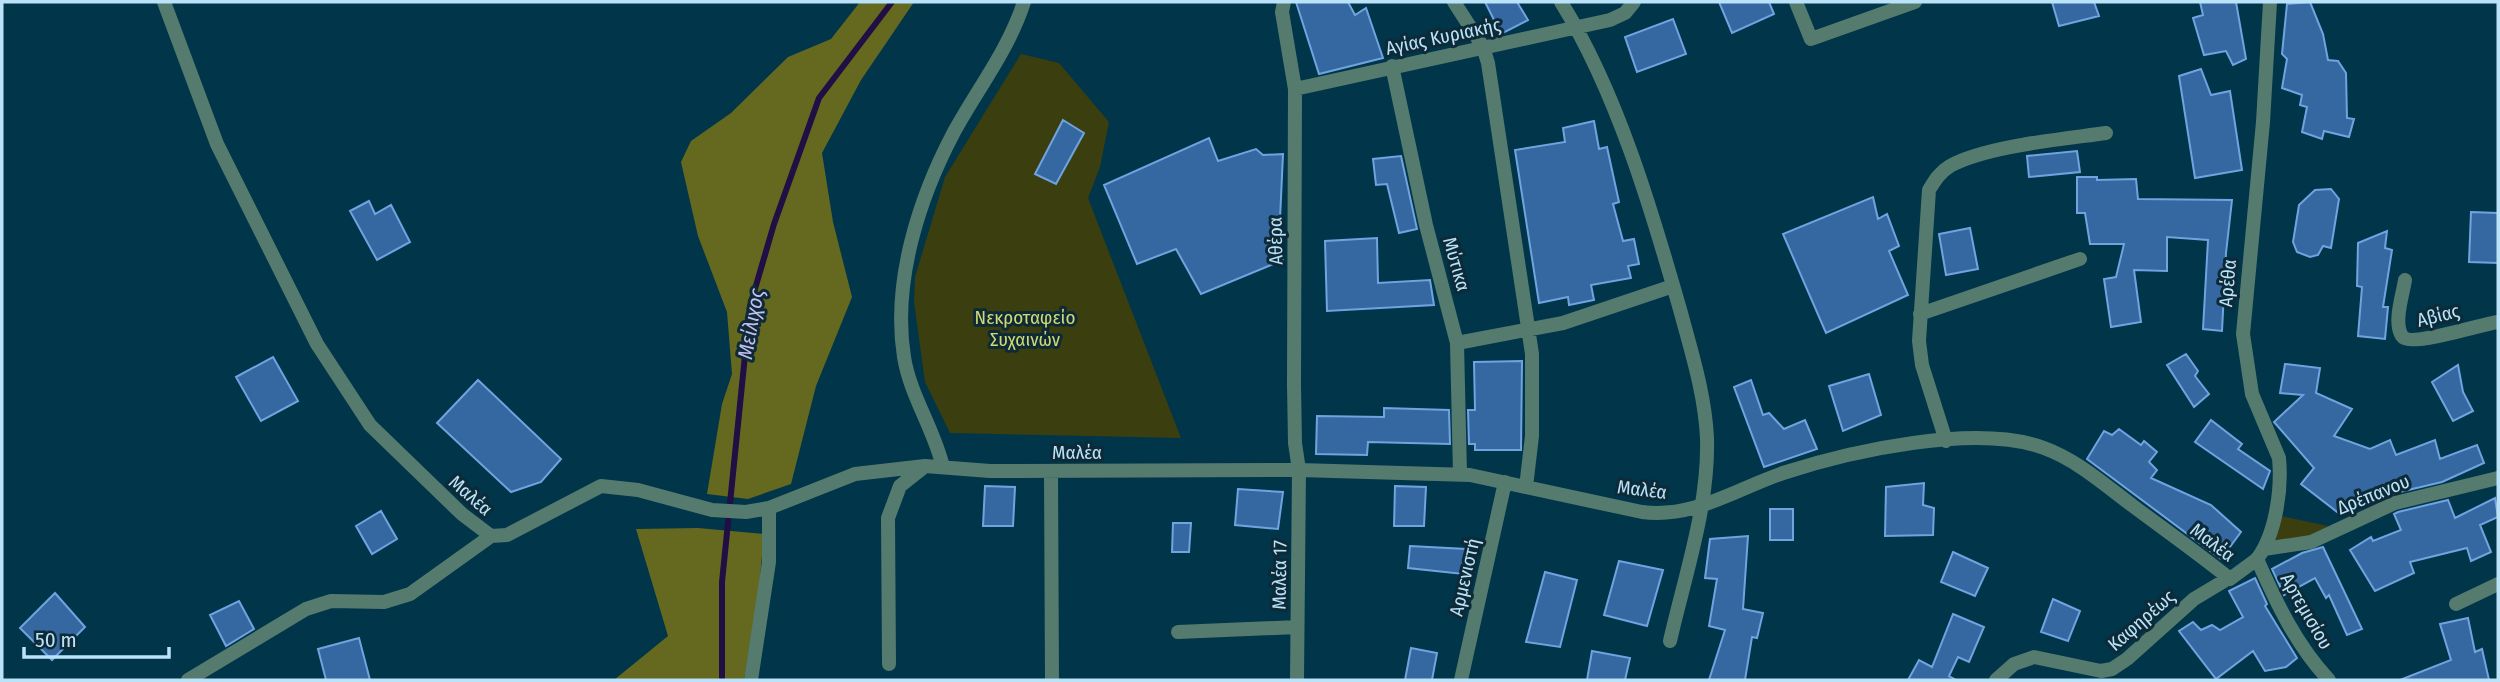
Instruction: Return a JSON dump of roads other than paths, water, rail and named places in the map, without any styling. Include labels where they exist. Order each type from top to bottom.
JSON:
[{"type":"street","name":"Μαλέα","points":[[164,2],[217,144],[317,344],[370,425],[461,514],[491,536],[507,535],[601,486],[638,490],[716,511],[740,512],[769,508],[855,474],[925,466],[1051,471],[1299,470],[1460,474],[1656,514],[1701,506],[1829,459],[1887,447],[1999,440],[2031,444],[2056,453],[2092,475],[2230,579],[2260,554]]},
{"type":"street","points":[[943,467],[904,358],[900,313],[903,283],[922,209],[942,156],[1004,51],[1024,2]]},
{"type":"street","points":[[1454,2],[1483,47],[1491,81],[1530,332],[1533,418],[1526,487]]},
{"type":"street","points":[[1561,2],[1576,27],[1637,170],[1700,382],[1706,423],[1706,471],[1701,506],[1670,641]]},
{"type":"street","name":"Αγίας Κυριακής","points":[[1295,89],[1619,17],[1634,2]]},
{"type":"street","points":[[1796,2],[1811,39],[1915,2]]},
{"type":"street","name":"Αρέθα","points":[[2260,554],[2276,504],[2279,462],[2252,394],[2243,334],[2264,109],[2270,2]]},
{"type":"street","name":"Αθέρα","points":[[1283,7],[1295,89],[1294,411],[1299,470]]},
{"type":"street","name":"Μύτικα","points":[[1392,66],[1426,225],[1457,343],[1460,474]]},
{"type":"street","points":[[1945,442],[1922,365],[1920,314],[1925,204],[1937,177],[1960,161],[2106,133]]},
{"type":"street","points":[[1920,314],[2080,259]]},
{"type":"street","name":"Αβίας","points":[[2405,280],[2399,325],[2406,339],[2425,340],[2498,322]]},
{"type":"street","points":[[1457,343],[1530,332],[1605,311],[1673,286]]},
{"type":"street","points":[[889,664],[888,518],[900,486],[925,466]]},
{"type":"street","name":"Μαλέα 17","points":[[1297,680],[1299,470]]},
{"type":"street","points":[[1051,471],[1052,680]]},
{"type":"street","name":"Δρέπανου","points":[[2260,554],[2311,541],[2395,503],[2433,491],[2498,478]]},
{"type":"street","name":"Αρμενιστή","points":[[1461,680],[1505,482]]},
{"type":"street","points":[[751,680],[769,562],[769,508]]},
{"type":"street","points":[[188,680],[306,609],[331,601],[384,602],[410,594],[491,536]]},
{"type":"street","name":"Αρτεμισίου","points":[[2260,554],[2279,609],[2301,644],[2329,680]]},
{"type":"street","name":"Καφηρέως","points":[[1996,680],[2014,664],[2034,657],[2101,671],[2112,668],[2127,659],[2194,599],[2224,581],[2224,574]]},
{"type":"street","points":[[2456,604],[2498,584]]},
{"type":"street","points":[[1178,632],[1297,627]]},
{"type":"waterway","name":"Μείλιχος","points":[[722,680],[722,582],[750,306],[774,224],[819,98],[892,2]]},
{"type":"park label","name":"Νεκροταφείο Συχαινών","points":[[1025,328]]}]
